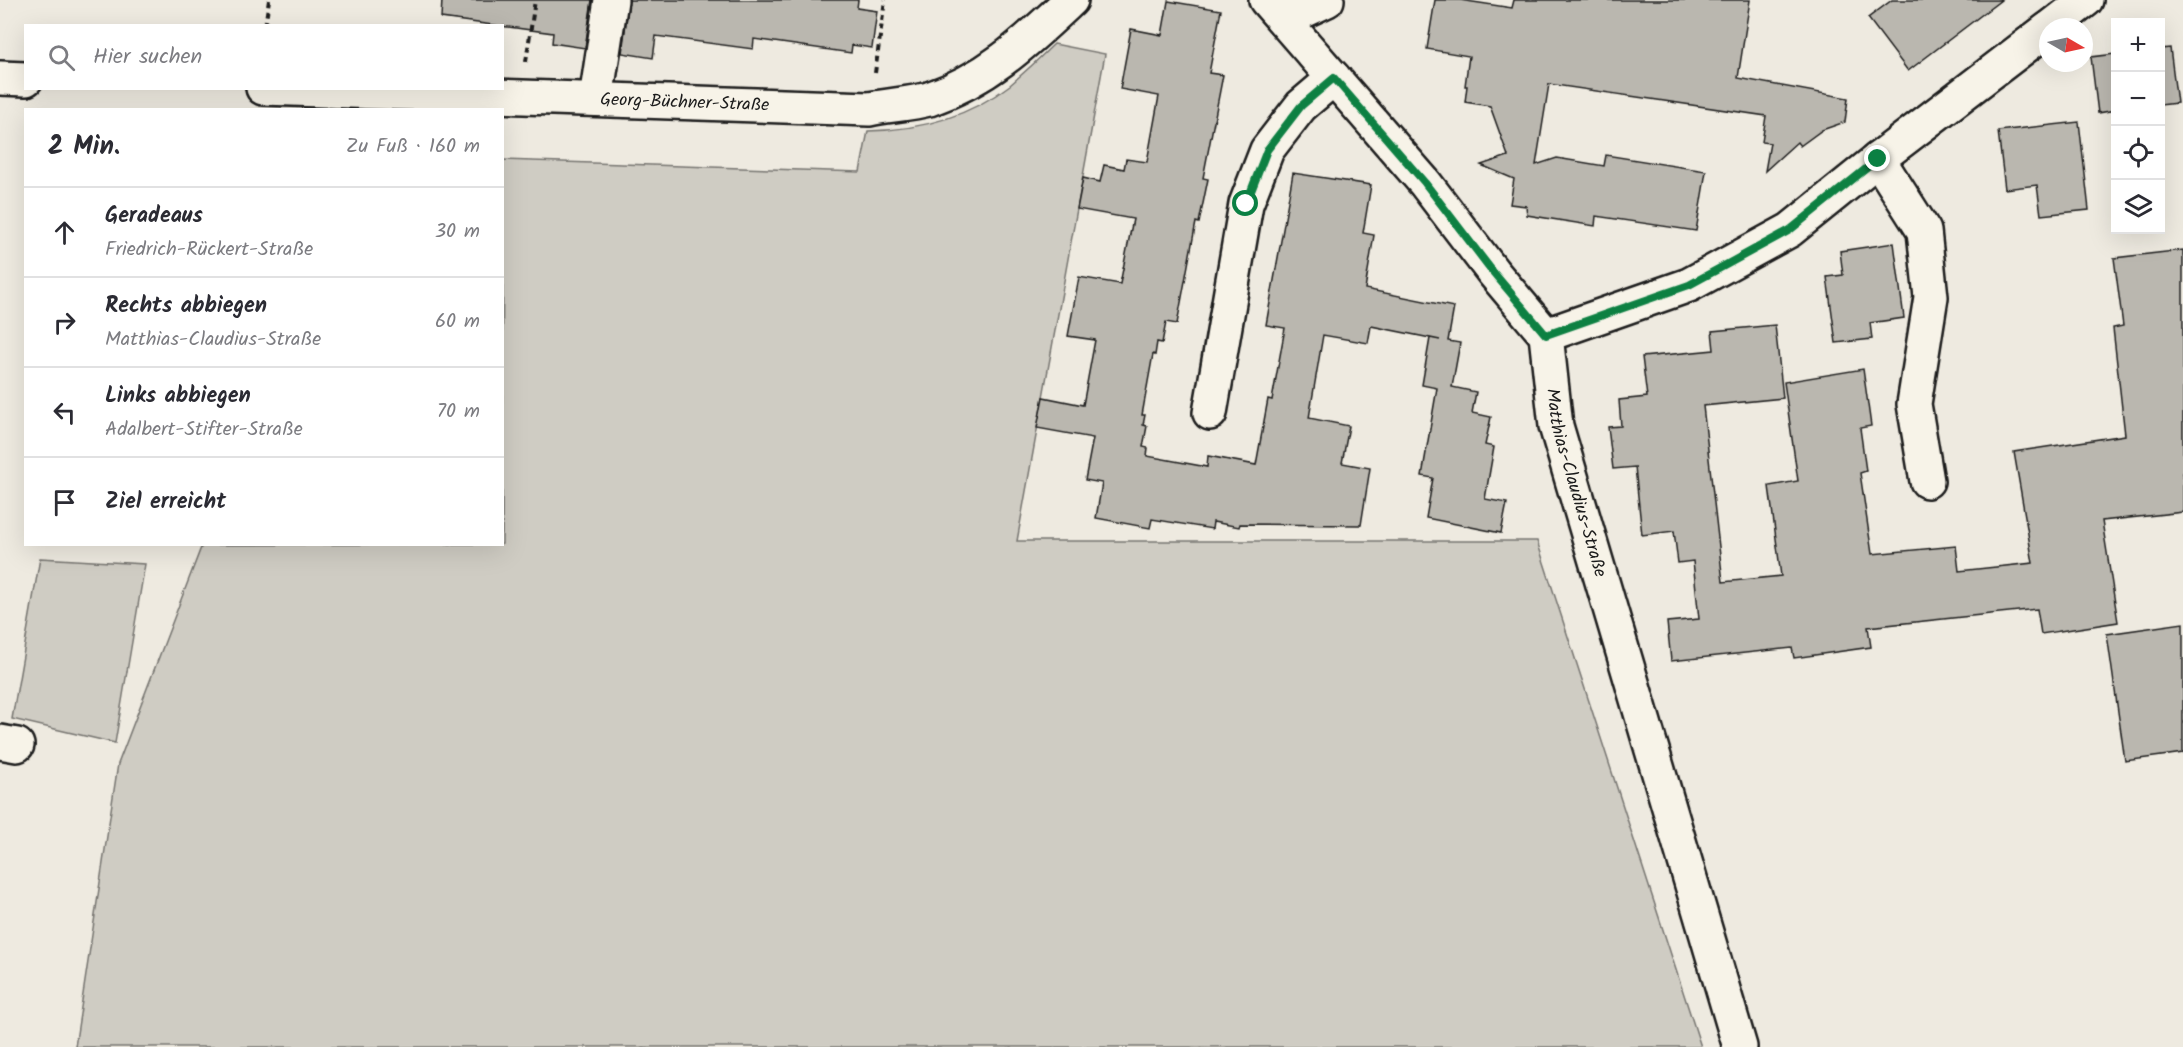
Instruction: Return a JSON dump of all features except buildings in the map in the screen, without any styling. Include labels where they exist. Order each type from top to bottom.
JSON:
[{"type":"street","points":[[596,99],[611,0]]},
{"type":"street","name":"Georg-Büchner-Straße","points":[[328,90],[870,109],[927,99],[977,78],[1014,53],[1071,0]]},
{"type":"street","points":[[1275,10],[1327,0]]},
{"type":"street","points":[[2062,18],[2086,0]]},
{"type":"street","points":[[1275,10],[1425,183],[1493,272],[1546,335],[1689,285],[1790,230],[1878,159],[2039,36]]},
{"type":"street","points":[[0,78],[24,79]]},
{"type":"street","points":[[1210,413],[1246,204],[1267,150],[1301,106],[1334,78]]},
{"type":"street","points":[[1878,159],[1924,231],[1931,297],[1914,404],[1927,481]]},
{"type":"street","name":"Matthias-Claudius-Straße","points":[[1546,335],[1556,426],[1740,1047]]},
{"type":"path","points":[[265,24],[269,0]]},
{"type":"path","points":[[521,96],[535,0]]},
{"type":"path","points":[[870,109],[885,0]]},
{"type":"shaded area","points":[[1054,44],[1105,54],[1017,541],[1537,541],[1701,1047],[75,1047],[118,764],[202,546],[504,546],[504,160],[860,172],[868,131],[906,128],[943,120],[978,106],[1010,85]]},
{"type":"shaded area","points":[[40,558],[145,564],[115,743],[12,719]]},
{"type":"route","points":[[1246,204],[1267,150],[1301,106],[1334,78],[1425,183],[1493,272],[1546,335],[1689,285],[1790,230],[1878,159]]}]
